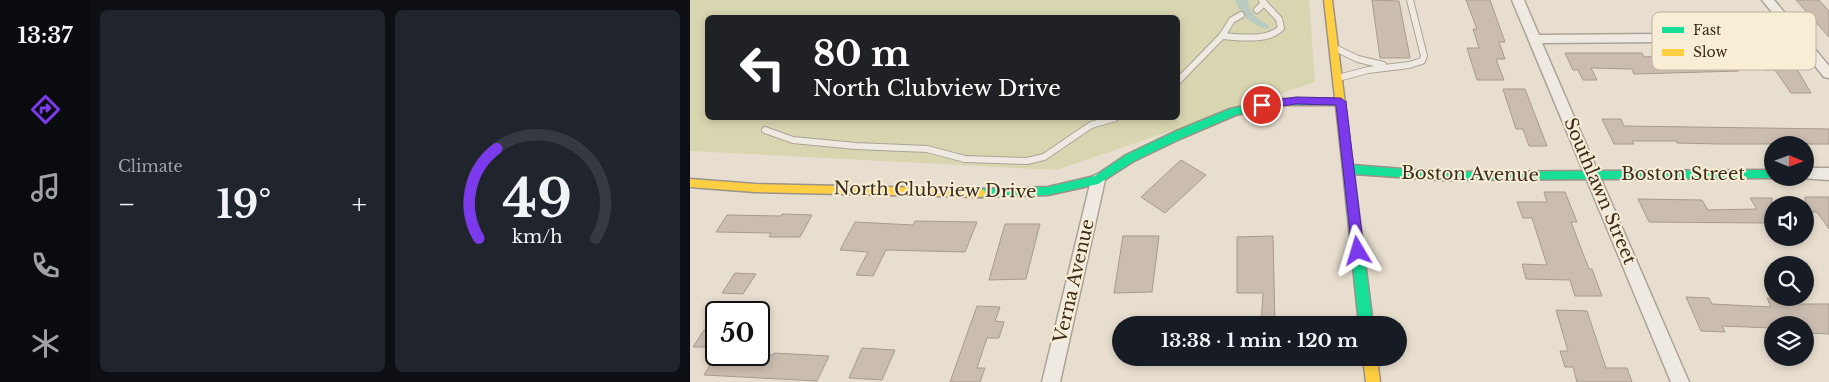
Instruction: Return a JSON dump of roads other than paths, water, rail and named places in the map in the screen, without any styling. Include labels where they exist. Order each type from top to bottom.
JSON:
[{"type":"street","points":[[1328,0],[1365,316]]},
{"type":"street","name":"Southlawn Street","points":[[1518,0],[1680,382]]},
{"type":"street","points":[[1768,0],[1778,12]]},
{"type":"street","points":[[1535,39],[1652,38]]},
{"type":"street","points":[[1816,58],[1829,74]]},
{"type":"street","name":"North Clubview Drive","points":[[690,183],[755,188],[1001,194],[1048,191],[1098,180],[1130,158],[1178,135],[1234,112],[1276,102],[1341,102]]},
{"type":"street","name":"Boston Avenue","points":[[1348,169],[1440,176],[1593,175]]},
{"type":"street","name":"Boston Street","points":[[1593,175],[1764,174]]},
{"type":"street","points":[[1814,174],[1829,174]]},
{"type":"street","name":"Verna Avenue","points":[[1051,382],[1098,180]]},
{"type":"street","points":[[1371,366],[1373,382]]},
{"type":"lane","points":[[1338,78],[1388,66],[1416,64],[1422,61],[1424,56],[1410,0]]},
{"type":"lane","points":[[1222,36],[1262,36],[1272,35],[1278,31],[1281,26],[1280,22],[1263,1],[1257,10]]},
{"type":"lane","points":[[1180,78],[1222,36],[1232,20],[1241,15]]},
{"type":"lane","points":[[1334,48],[1358,59],[1388,66]]},
{"type":"lane","points":[[765,130],[793,140],[927,150],[965,159],[1027,161],[1044,157],[1091,125],[1108,120]]}]
